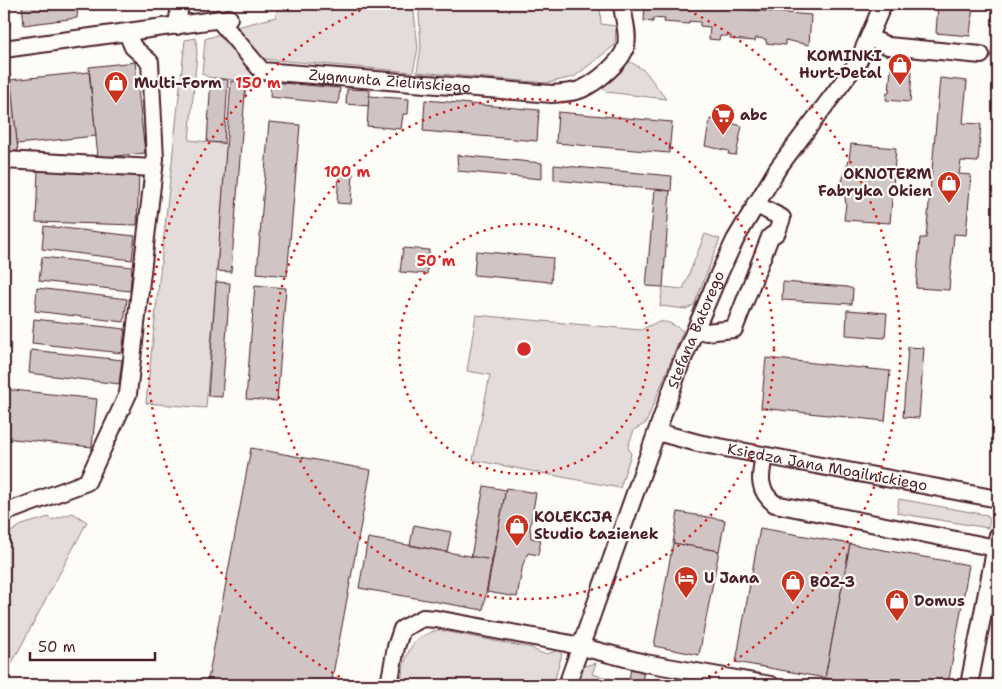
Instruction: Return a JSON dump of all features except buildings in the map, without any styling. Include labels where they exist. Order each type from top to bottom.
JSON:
[{"type":"street","points":[[177,26],[180,4]]},
{"type":"street","name":"Zygmunta Zielińskiego","points":[[4,49],[225,19],[262,71],[552,94],[582,89],[601,76],[621,57],[627,35],[622,4]]},
{"type":"street","name":"Stefana Batorego","points":[[567,685],[656,432],[696,329],[731,249],[778,168],[858,62],[870,38],[880,4]]},
{"type":"street","points":[[4,513],[87,482],[128,394],[154,168],[150,62],[133,47],[127,33]]},
{"type":"street","points":[[870,38],[888,46],[981,55]]},
{"type":"street","points":[[4,160],[154,168]]},
{"type":"street","points":[[696,329],[706,332],[734,329],[770,237],[777,232],[782,218],[756,204]]},
{"type":"street","name":"Księdza Jana Mogilnickiego","points":[[656,432],[698,443],[764,456],[998,499]]},
{"type":"street","points":[[764,456],[761,487],[767,498],[775,504],[997,541],[969,685]]},
{"type":"street","points":[[389,685],[396,647],[402,629],[422,618],[436,619],[580,647],[645,663],[771,685]]},
{"type":"shaded area","points":[[278,4],[413,4],[418,48],[413,72],[264,59],[233,28],[276,17]]},
{"type":"shaded area","points":[[421,4],[600,4],[601,24],[616,26],[615,45],[574,77],[546,83],[417,72],[421,48],[419,14]]},
{"type":"shaded area","points":[[225,34],[253,70],[253,81],[211,78],[202,74],[205,39]]},
{"type":"shaded area","points":[[196,38],[197,54],[189,140],[227,144],[206,408],[146,403],[185,40]]},
{"type":"shaded area","points":[[629,61],[645,71],[666,99],[607,92],[602,88],[601,85],[623,62]]},
{"type":"shaded area","points":[[705,234],[720,239],[694,305],[686,309],[660,306],[663,287],[683,289]]},
{"type":"shaded area","points":[[476,315],[641,330],[657,322],[667,322],[683,331],[646,423],[634,430],[628,447],[631,454],[620,488],[473,460],[490,375],[467,371]]},
{"type":"shaded area","points":[[899,499],[987,515],[990,520],[988,528],[897,513]]},
{"type":"shaded area","points":[[73,513],[87,522],[4,678],[4,536],[22,525],[49,517],[51,520]]},
{"type":"shaded area","points":[[438,630],[532,648],[542,653],[551,653],[558,650],[562,654],[553,685],[513,685],[502,683],[501,685],[400,685],[409,650],[420,638]]},
{"type":"shaded area","points":[[596,663],[592,674],[634,685],[577,685],[584,666]]},
{"type":"place","name":"KOMINKI Hurt-Detal","points":[[900,86]]},
{"type":"place","name":"Multi-Form","points":[[116,104]]},
{"type":"place","name":"abc","points":[[723,136]]},
{"type":"place","name":"OKNOTERM Fabryka Okien","points":[[949,204]]},
{"type":"place","name":"KOLEKCJA Studio Łazienek","points":[[517,547]]},
{"type":"place","name":"U Jana","points":[[686,599]]},
{"type":"place","name":"BOZ-3","points":[[793,603]]},
{"type":"place","name":"Domus","points":[[897,622]]}]
